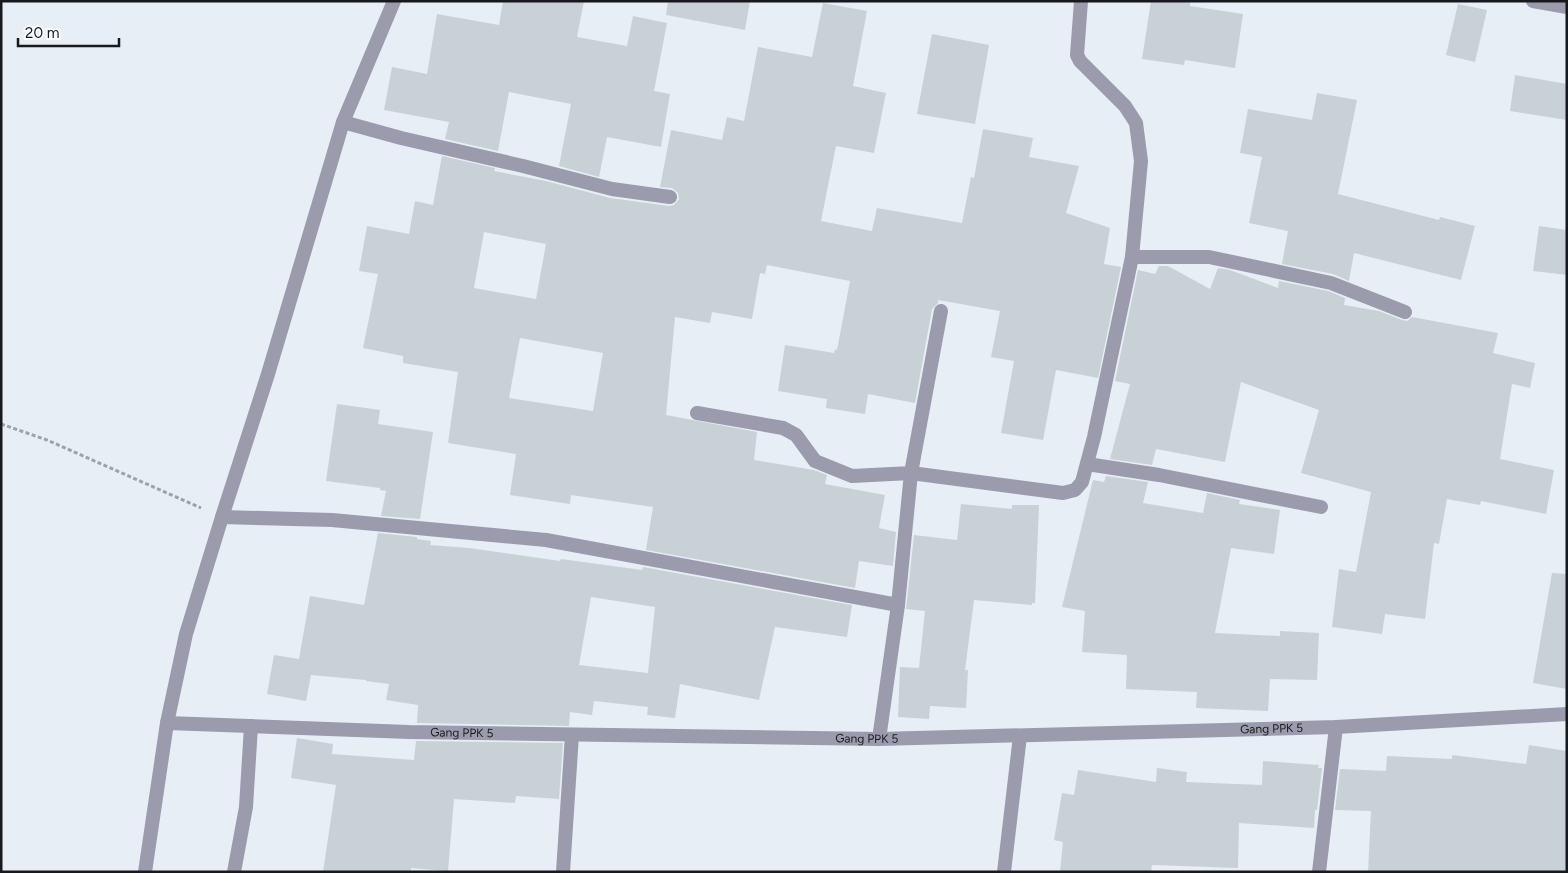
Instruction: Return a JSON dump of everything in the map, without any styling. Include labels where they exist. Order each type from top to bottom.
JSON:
[{"type":"street","points":[[145,872],[167,724],[186,634],[268,374],[343,122],[394,1]]},
{"type":"street","points":[[697,413],[783,428],[796,435],[815,461],[852,476],[911,473],[1064,493],[1075,490],[1082,482],[1094,437],[1132,257],[1140,161],[1136,123],[1125,106],[1080,61],[1077,55],[1081,1]]},
{"type":"street","points":[[1533,1],[1567,7]]},
{"type":"street","points":[[343,122],[401,138],[612,189],[670,196]]},
{"type":"street","points":[[1132,257],[1209,256],[1330,283],[1405,312]]},
{"type":"street","points":[[879,740],[898,605],[911,473],[941,311]]},
{"type":"street","points":[[1087,464],[1159,475],[1321,507]]},
{"type":"street","points":[[222,517],[332,520],[546,540],[898,605]]},
{"type":"street","name":"Gang PPK 5","points":[[167,724],[409,732],[879,740],[1336,727],[1567,714]]},
{"type":"street","points":[[234,872],[246,807],[251,726]]},
{"type":"street","points":[[1319,872],[1336,727]]},
{"type":"street","points":[[562,872],[572,735]]},
{"type":"street","points":[[1004,872],[1020,736]]},
{"type":"path","points":[[1,424],[47,440],[222,517]]},
{"type":"building","points":[[503,1],[584,1],[577,37],[627,46],[633,16],[667,23],[654,91],[670,94],[661,147],[607,137],[599,177],[559,166],[571,104],[509,92],[498,151],[445,139],[449,122],[384,110],[392,67],[427,74],[437,14],[499,25]]},
{"type":"building","points":[[668,1],[750,1],[745,30],[666,15]]},
{"type":"building","points":[[1151,1],[1190,1],[1190,6],[1243,14],[1235,68],[1185,60],[1184,65],[1142,59]]},
{"type":"building","points":[[823,3],[867,11],[853,86],[886,93],[874,153],[836,146],[821,221],[872,231],[877,208],[962,223],[971,177],[974,178],[983,129],[1033,138],[1029,157],[1079,166],[1066,213],[1110,228],[1104,264],[1121,267],[1098,378],[1056,370],[1043,440],[1001,433],[1014,361],[991,357],[1000,311],[938,300],[938,303],[932,309],[915,403],[868,394],[865,414],[826,408],[827,399],[778,391],[785,345],[834,353],[835,349],[837,350],[850,281],[767,265],[765,274],[760,273],[752,319],[712,312],[710,323],[675,317],[666,415],[757,432],[754,460],[814,470],[827,475],[825,484],[885,495],[879,528],[896,532],[893,566],[859,561],[855,588],[646,550],[653,507],[571,495],[570,504],[510,495],[516,454],[448,443],[458,372],[403,363],[403,356],[363,348],[378,274],[359,271],[367,226],[409,234],[415,201],[433,205],[442,156],[495,168],[494,171],[546,181],[610,198],[669,206],[674,205],[679,199],[678,193],[672,188],[660,187],[671,130],[722,140],[727,117],[744,121],[758,47],[812,57]],"holes":[[[484,232],[546,244],[536,299],[474,288]],[[520,338],[603,353],[593,411],[509,398]]]},
{"type":"building","points":[[1458,4],[1487,10],[1475,62],[1446,55]]},
{"type":"building","points":[[932,34],[989,45],[975,124],[917,114]]},
{"type":"building","points":[[1515,75],[1567,84],[1567,120],[1510,111]]},
{"type":"building","points":[[1317,93],[1357,100],[1338,194],[1439,220],[1440,217],[1475,226],[1461,280],[1354,253],[1349,281],[1333,274],[1282,264],[1288,231],[1249,223],[1262,157],[1240,153],[1248,109],[1312,120]]},
{"type":"building","points":[[1539,226],[1567,230],[1567,275],[1533,271]]},
{"type":"building","points":[[1159,266],[1168,266],[1210,289],[1218,268],[1230,270],[1278,288],[1279,281],[1328,291],[1345,298],[1344,305],[1379,311],[1402,320],[1407,321],[1412,317],[1498,333],[1493,353],[1535,363],[1530,388],[1512,384],[1500,459],[1554,470],[1546,514],[1481,501],[1480,505],[1447,499],[1439,544],[1434,543],[1425,619],[1385,614],[1382,634],[1332,627],[1339,569],[1356,572],[1371,492],[1301,473],[1319,410],[1241,382],[1225,462],[1156,449],[1152,465],[1110,459],[1130,384],[1115,381],[1138,270],[1155,274]]},
{"type":"building","points":[[337,404],[380,410],[378,424],[433,432],[420,519],[381,516],[386,491],[380,490],[380,488],[326,481]]},
{"type":"building","points":[[1106,476],[1148,482],[1143,503],[1203,513],[1207,493],[1240,500],[1239,504],[1280,510],[1274,554],[1231,548],[1215,633],[1280,636],[1280,631],[1319,633],[1317,680],[1270,679],[1268,711],[1196,708],[1197,692],[1126,689],[1127,655],[1082,652],[1085,611],[1062,607],[1093,480],[1104,482]]},
{"type":"building","points":[[961,504],[1012,509],[1012,505],[1039,505],[1035,603],[1032,603],[1032,605],[974,600],[965,670],[968,670],[966,708],[930,706],[929,719],[898,717],[900,667],[919,668],[925,611],[906,609],[914,535],[957,540]]},
{"type":"building","points":[[378,533],[417,537],[417,539],[431,541],[430,545],[469,548],[642,570],[643,567],[852,605],[847,637],[775,627],[759,700],[680,684],[675,718],[647,715],[648,707],[594,701],[592,715],[570,712],[569,726],[417,723],[418,705],[386,700],[389,684],[311,675],[306,701],[267,694],[274,655],[299,659],[310,596],[364,605]],"holes":[[[591,597],[655,607],[648,673],[579,665]]]},
{"type":"building","points":[[1552,573],[1567,574],[1567,689],[1533,683]]},
{"type":"building","points":[[297,738],[333,744],[332,754],[414,760],[416,741],[563,743],[559,799],[516,796],[515,803],[454,799],[448,871],[411,868],[411,872],[323,872],[336,785],[291,778]]},
{"type":"building","points":[[1529,745],[1567,751],[1567,872],[1368,872],[1371,811],[1335,810],[1340,769],[1386,771],[1387,756],[1452,759],[1452,755],[1526,764]]},
{"type":"building","points":[[1263,761],[1319,765],[1318,768],[1322,768],[1314,828],[1239,823],[1238,868],[1152,865],[1151,872],[1060,872],[1063,842],[1054,840],[1062,793],[1074,795],[1078,770],[1156,782],[1157,768],[1187,772],[1186,782],[1262,785]]}]
